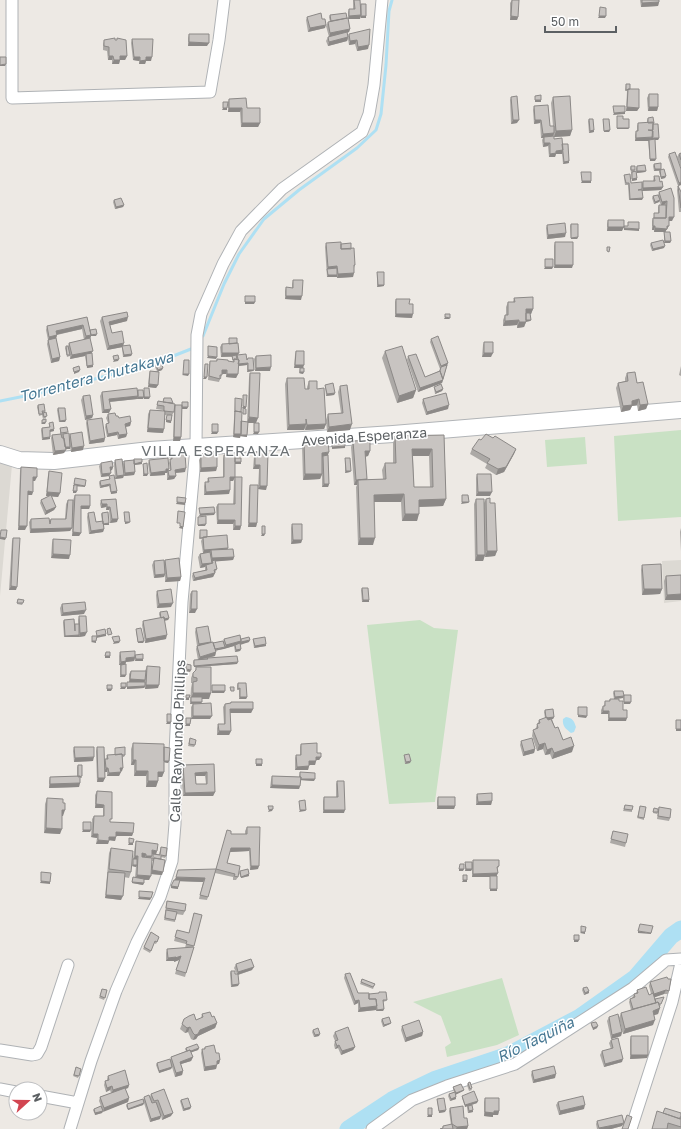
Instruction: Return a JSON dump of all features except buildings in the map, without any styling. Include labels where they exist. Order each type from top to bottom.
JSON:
[{"type":"main road","name":"Avenida Esperanza","points":[[0,454],[20,460],[54,461],[150,450],[393,434],[681,410]]},
{"type":"street","points":[[12,0],[12,98],[210,92],[224,0]]},
{"type":"street","name":"Calle Raymundo Phillips","points":[[70,1129],[91,1061],[116,991],[137,942],[160,897],[172,861],[175,824],[175,753],[182,602],[196,447],[197,337],[201,314],[223,264],[241,231],[282,189],[362,132],[369,114],[374,85],[382,0]]},
{"type":"street","points":[[372,1129],[412,1100],[447,1086],[515,1064],[633,988],[666,960],[681,959]]},
{"type":"street","points":[[631,1129],[676,1003],[681,963]]},
{"type":"street","points":[[0,1050],[32,1055],[38,1054],[68,965]]},
{"type":"street","points":[[48,1097],[78,1102]]},
{"type":"shaded area","points":[[0,462],[12,465],[0,596]]},
{"type":"shaded area","points":[[681,560],[681,601],[664,603],[662,561]]},
{"type":"green space","points":[[681,430],[681,517],[618,521],[614,436]]},
{"type":"green space","points":[[585,437],[587,464],[547,467],[545,440]]},
{"type":"green space","points":[[420,620],[434,628],[458,630],[435,802],[389,804],[367,625]]},
{"type":"green space","points":[[502,978],[519,1035],[497,1045],[447,1057],[445,1047],[451,1043],[441,1016],[413,1002]]},
{"type":"water","points":[[566,717],[574,721],[576,727],[574,732],[571,733],[566,729],[563,719]]},
{"type":"waterway","name":"Torrentera Chutakawa","points":[[203,336],[224,284],[239,254],[264,219],[299,190],[357,148],[376,130],[381,114],[389,11],[392,0]]},
{"type":"waterway","name":"Torrentera Chutakawa","points":[[0,401],[50,391],[158,362],[191,349]]},
{"type":"waterway","name":"Río Taquiña","points":[[348,1129],[392,1100],[436,1079],[508,1055],[580,1017],[635,978],[671,936],[681,929]]},
{"type":"district","name":"VILLA ESPERANZA","points":[[216,450]]}]
